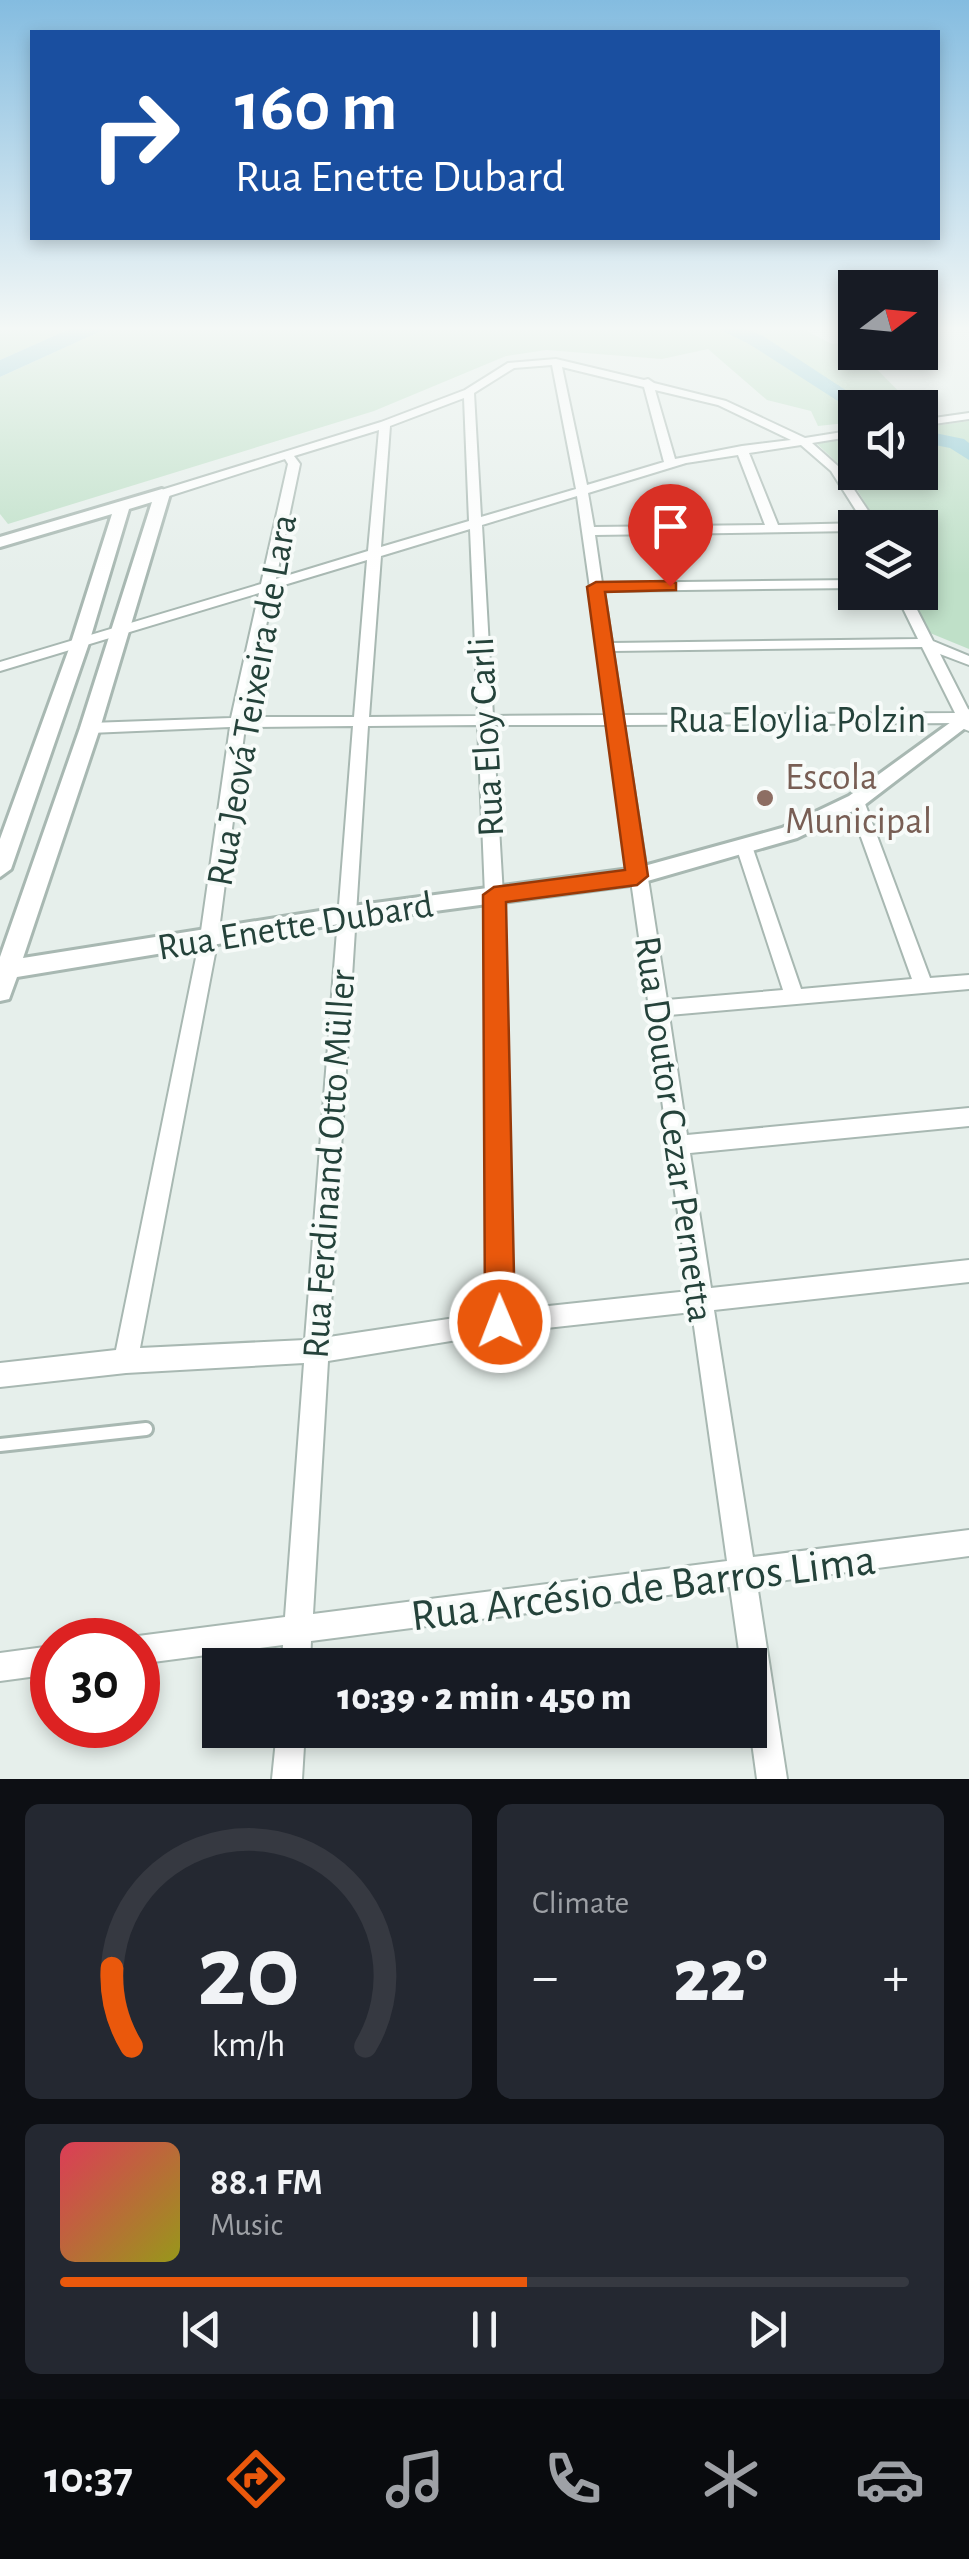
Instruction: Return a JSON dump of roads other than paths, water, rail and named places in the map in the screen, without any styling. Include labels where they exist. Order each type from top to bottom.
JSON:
[{"type":"street","points":[[0,542],[422,410]]},
{"type":"street","name":"Rua Eloy Carli","points":[[470,410],[494,895],[500,1322]]},
{"type":"street","name":"Rua Doutor Cezar Pernetta","points":[[566,410],[582,490],[637,876],[660,1008],[698,1300],[772,1779]]},
{"type":"street","points":[[656,410],[670,464]]},
{"type":"street","points":[[737,410],[803,441],[835,468],[862,510]]},
{"type":"street","points":[[938,420],[969,416]]},
{"type":"street","name":"Rua Ferdinand Otto Müller","points":[[297,1648],[345,915],[385,424]]},
{"type":"street","points":[[0,668],[670,464],[838,436]]},
{"type":"street","points":[[742,449],[772,526]]},
{"type":"street","name":"Rua Jeová Teixeira de Lara","points":[[126,1361],[209,938],[238,722],[294,464],[288,454]]},
{"type":"street","points":[[3,978],[90,728],[162,494]]},
{"type":"street","points":[[0,869],[79,646],[123,504]]},
{"type":"street","points":[[588,531],[838,527]]},
{"type":"street","points":[[596,587],[838,584]]},
{"type":"street","points":[[910,610],[968,720]]},
{"type":"street","points":[[604,647],[925,643],[969,661]]},
{"type":"street","name":"Rua Eloylia Polzin","points":[[90,728],[238,722],[968,720]]},
{"type":"street","name":"Rua Enette Dubard","points":[[3,978],[345,915],[637,876],[789,833],[856,801],[968,720]]},
{"type":"street","points":[[856,801],[924,986]]},
{"type":"street","points":[[744,846],[795,998]]},
{"type":"street","points":[[660,1008],[969,982]]},
{"type":"street","points":[[677,1145],[969,1117]]},
{"type":"street","points":[[0,1375],[126,1361],[315,1351],[500,1322],[969,1271]]},
{"type":"street","name":"Rua Arcésio de Barros Lima","points":[[160,1647],[969,1544]]},
{"type":"street","points":[[0,1667],[30,1663]]},
{"type":"street","points":[[286,1779],[289,1748]]},
{"type":"lane","points":[[0,1445],[146,1429]]},
{"type":"waterway","points":[[938,439],[957,443],[969,454]]},
{"type":"place","name":"Escola Municipal","points":[[765,798]]}]
